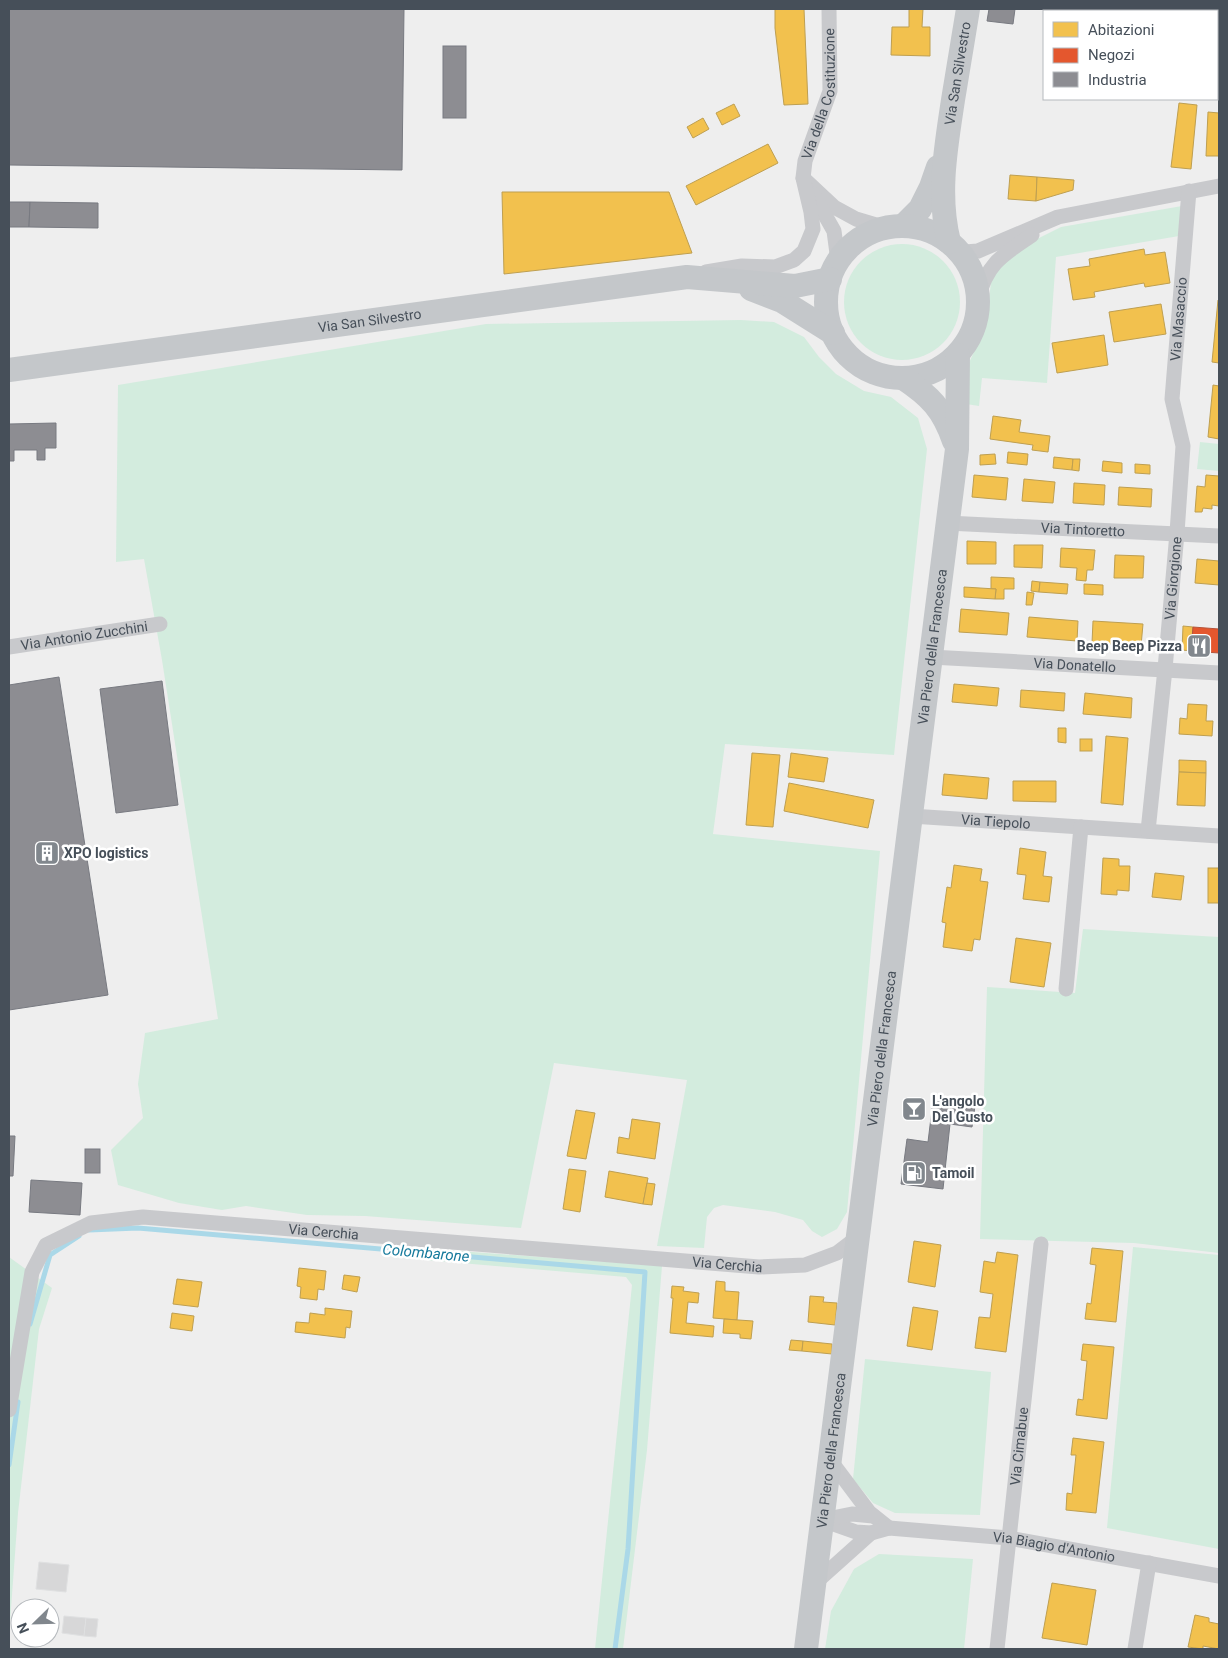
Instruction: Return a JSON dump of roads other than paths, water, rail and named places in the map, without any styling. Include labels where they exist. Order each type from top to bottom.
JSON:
[{"type":"main road","name":"Via San Silvestro","points":[[953,245],[944,222],[942,193],[947,139],[968,9]]},
{"type":"main road","name":"Via San Silvestro","points":[[894,227],[920,209],[931,187],[947,139]]},
{"type":"main road","points":[[894,227],[934,233],[953,245],[967,262],[976,283],[978,298],[978,308],[972,333],[958,355],[938,369],[914,378],[903,378],[888,377],[864,368],[843,350],[833,334],[826,299],[834,270],[850,246],[868,234],[894,227]]},
{"type":"main road","name":"Via San Silvestro","points":[[9,370],[687,277],[795,286],[834,270]]},
{"type":"main road","name":"Via San Silvestro","points":[[731,280],[782,301],[833,334]]},
{"type":"main road","name":"Via Piero della Francesca","points":[[806,1649],[957,449],[958,355]]},
{"type":"main road","name":"Via Piero della Francesca","points":[[903,378],[922,391],[940,411],[947,422],[957,449]]},
{"type":"street","name":"Via della Costituzione","points":[[687,277],[716,269],[742,266],[775,267],[794,260],[804,251],[813,230],[803,178],[805,161],[830,91],[829,9]]},
{"type":"street","name":"Via della Costituzione","points":[[803,178],[834,207],[856,219],[894,227]]},
{"type":"street","name":"Via della Costituzione","points":[[803,178],[834,231],[834,270]]},
{"type":"street","points":[[953,245],[965,252],[978,251],[1058,216],[1219,186]]},
{"type":"street","name":"Via Masaccio","points":[[1183,446],[1172,398],[1189,191]]},
{"type":"street","points":[[978,298],[983,280],[992,265],[1058,216]]},
{"type":"street","name":"Via Giorgione","points":[[1148,831],[1165,669],[1183,446]]},
{"type":"street","name":"Via Tintoretto","points":[[947,523],[1219,536]]},
{"type":"street","name":"Via Antonio Zucchini","points":[[9,647],[160,624]]},
{"type":"street","name":"Via Donatello","points":[[931,657],[1219,673]]},
{"type":"street","name":"Via Tiepolo","points":[[910,816],[1219,836]]},
{"type":"street","points":[[1066,989],[1081,827]]},
{"type":"street","name":"Via Cerchia","points":[[9,1410],[32,1272],[46,1246],[91,1223],[143,1218],[759,1267],[805,1265],[837,1253],[858,1237]]},
{"type":"street","name":"Via Cimabue","points":[[996,1649],[1040,1244]]},
{"type":"street","points":[[830,1460],[873,1516],[889,1528]]},
{"type":"street","points":[[822,1520],[852,1514],[873,1516]]},
{"type":"street","points":[[822,1520],[856,1532],[871,1534]]},
{"type":"street","name":"Via Biagio d'Antonio","points":[[814,1584],[871,1534],[889,1528],[1009,1538],[1219,1576]]},
{"type":"street","points":[[1135,1649],[1150,1563]]},
{"type":"waterway","name":"Colombarone","points":[[89,1230],[138,1228],[645,1272],[628,1549],[615,1649]]},
{"type":"waterway","name":"Colombarone","points":[[30,1324],[50,1255],[79,1236]]},
{"type":"waterway","name":"Colombarone","points":[[9,1465],[18,1402]]},
{"type":"place","name":"Beep Beep Pizza","points":[[1199,646]]},
{"type":"place","name":"XPO logistics","points":[[47,853]]},
{"type":"place","name":"L'angolo Del Gusto","points":[[914,1109]]},
{"type":"place","name":"Tamoil","points":[[914,1173]]}]
